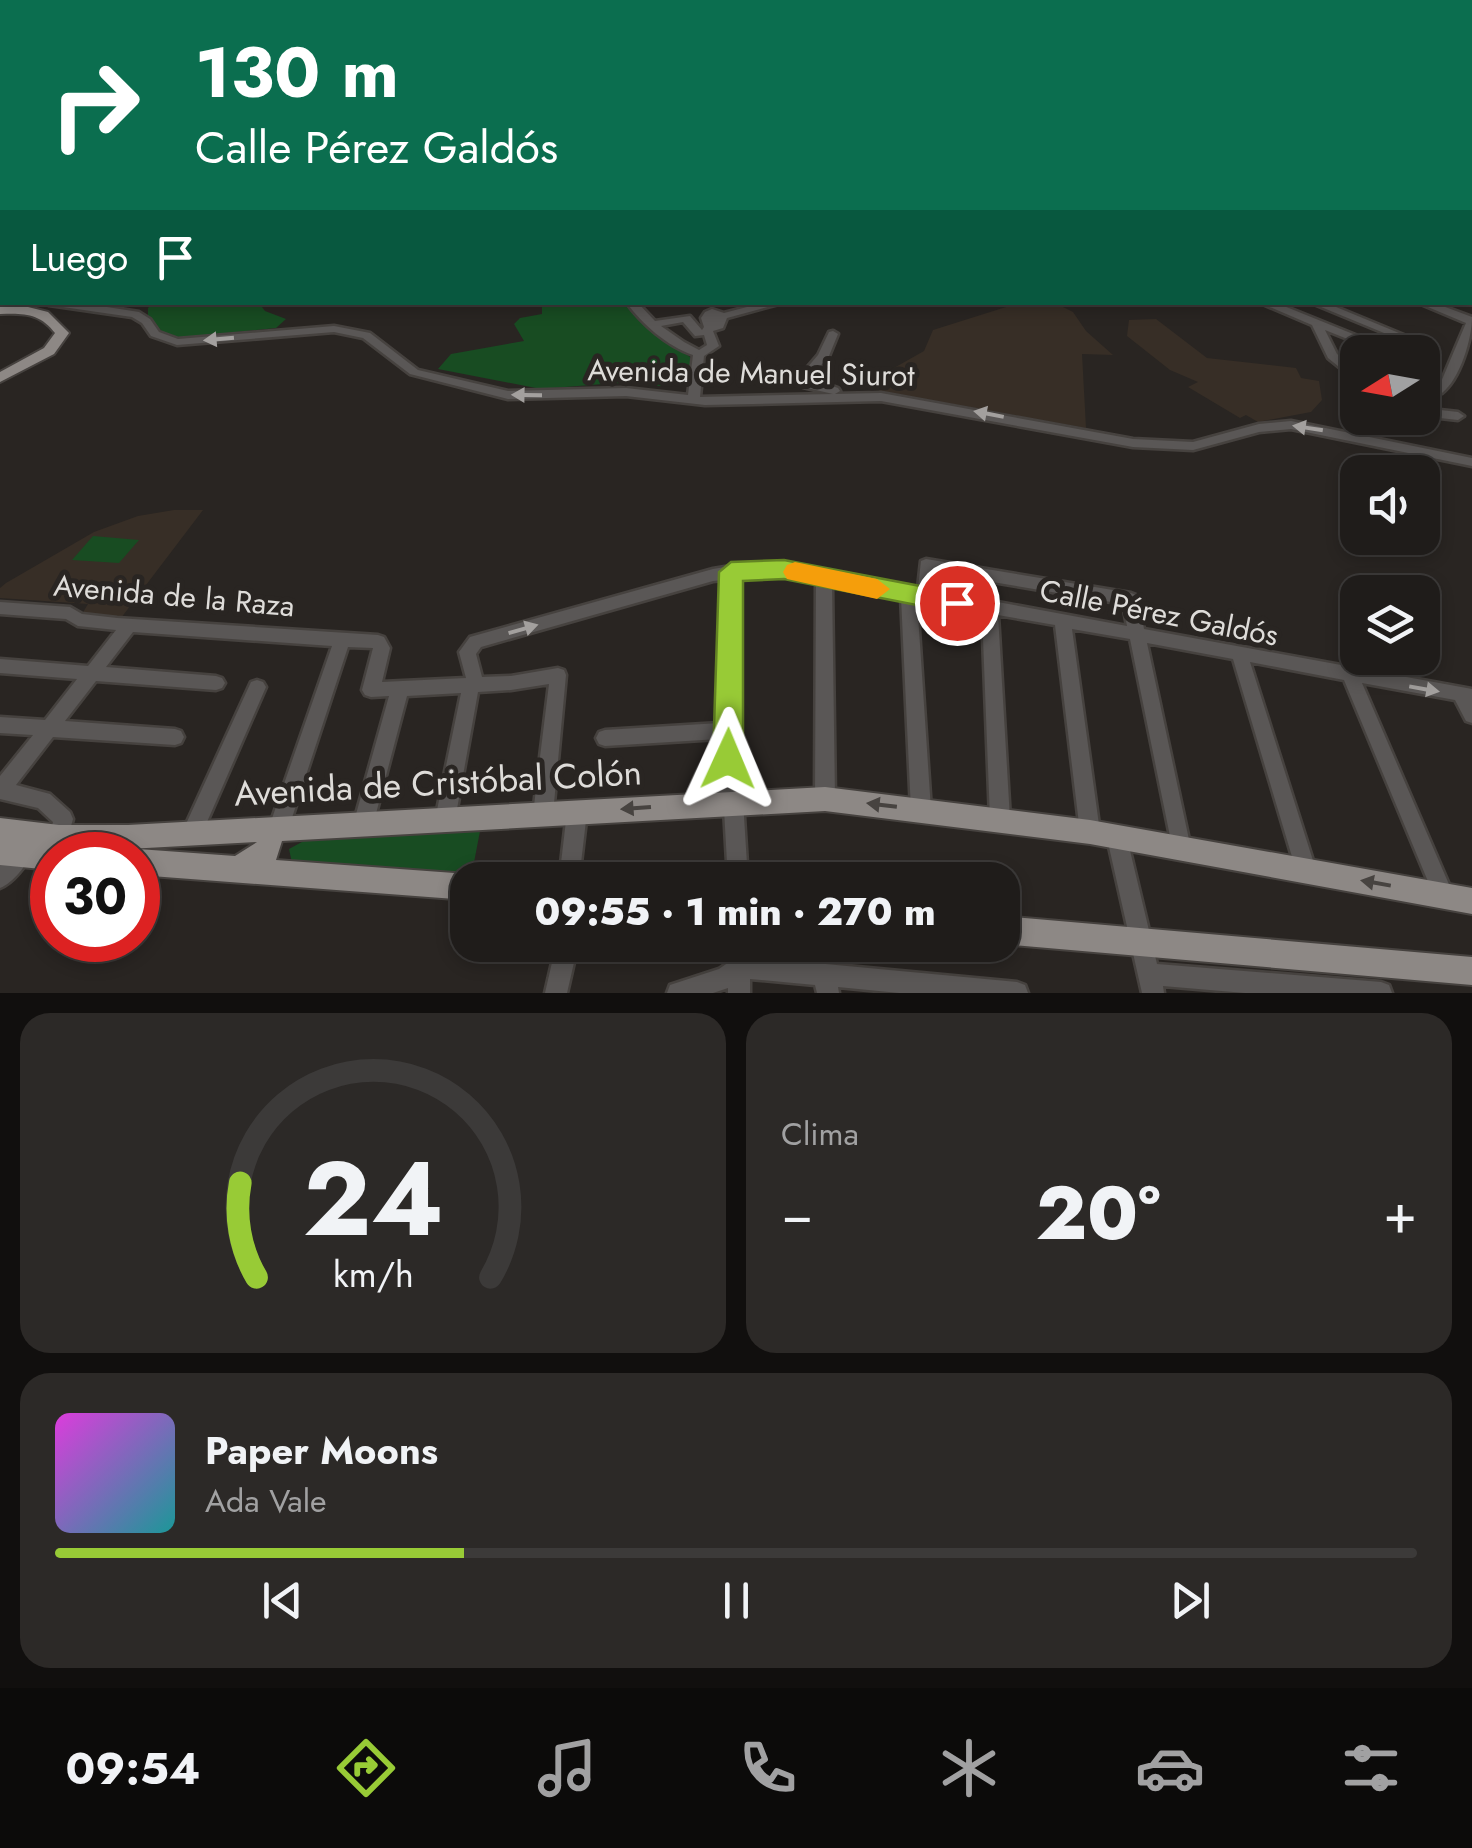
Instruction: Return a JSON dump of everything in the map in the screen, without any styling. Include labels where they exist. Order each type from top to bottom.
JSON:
[{"type":"main road","points":[[0,378],[49,351],[62,333],[54,321],[12,306]]},
{"type":"main road","name":"Avenida de Cristóbal Colón","points":[[160,834],[730,801],[825,799],[1090,832],[1472,901]]},
{"type":"main road","name":"Avenida de Cristóbal Colón","points":[[0,830],[30,845]]},
{"type":"main road","points":[[229,868],[261,859],[270,836],[281,830]]},
{"type":"main road","points":[[281,830],[276,861],[283,871]]},
{"type":"main road","points":[[160,863],[450,885]]},
{"type":"main road","points":[[1020,932],[1472,972]]},
{"type":"street","name":"Avenida de Manuel Siurot","points":[[70,305],[135,314],[146,320],[154,334],[177,342],[348,330],[374,340],[414,372],[508,395],[626,392],[694,400],[854,395],[918,400],[1134,443],[1193,446],[1259,428],[1292,425],[1472,462]]},
{"type":"street","points":[[633,305],[686,350],[697,353],[713,346],[705,330],[691,320],[658,324]]},
{"type":"street","points":[[1271,305],[1346,335]]},
{"type":"street","points":[[1429,305],[1472,322],[1446,384],[1440,388]]},
{"type":"street","points":[[1316,323],[1336,306],[1402,335]]},
{"type":"street","points":[[705,330],[722,324],[723,316],[736,307]]},
{"type":"street","points":[[1316,323],[1332,356],[1340,362]]},
{"type":"street","points":[[806,384],[804,378],[823,356],[832,334]]},
{"type":"street","points":[[694,400],[697,353]]},
{"type":"street","points":[[779,373],[854,395]]},
{"type":"street","points":[[1440,414],[1458,416]]},
{"type":"street","points":[[921,810],[917,596],[926,565],[1131,602],[1182,849]]},
{"type":"street","name":"Calle Pérez Galdós","points":[[474,685],[466,652],[476,642],[731,572],[784,570],[1466,696]]},
{"type":"street","points":[[731,572],[728,730],[736,862]]},
{"type":"street","points":[[824,579],[825,799]]},
{"type":"street","name":"Avenida de la Raza","points":[[0,608],[70,613],[78,620],[343,638]]},
{"type":"street","points":[[990,609],[1000,819]]},
{"type":"street","points":[[1063,623],[1090,832]]},
{"type":"street","points":[[50,832],[63,819],[55,807],[1,790],[129,624]]},
{"type":"street","points":[[281,830],[343,638],[378,642],[382,648],[370,690],[474,685],[558,675],[543,814]]},
{"type":"street","points":[[1240,656],[1306,870]]},
{"type":"street","points":[[0,666],[216,683]]},
{"type":"street","points":[[1351,676],[1444,896]]},
{"type":"street","points":[[445,820],[474,685]]},
{"type":"street","points":[[193,831],[257,687]]},
{"type":"street","points":[[364,825],[400,688]]},
{"type":"street","points":[[1466,696],[1472,715]]},
{"type":"street","points":[[0,725],[175,737]]},
{"type":"street","points":[[605,738],[728,730]]},
{"type":"street","points":[[571,862],[578,812]]},
{"type":"street","points":[[1116,838],[1152,984],[1380,993]]},
{"type":"street","points":[[0,878],[30,851]]},
{"type":"street","points":[[556,993],[563,962]]},
{"type":"street","points":[[678,993],[725,978],[735,962]]},
{"type":"street","points":[[739,993],[740,962]]},
{"type":"street","points":[[765,962],[827,984],[1018,993]]},
{"type":"shaded area","points":[[1013,305],[1059,305],[1073,312],[1086,331],[1113,355],[1082,354],[1086,428],[875,390],[878,377],[924,351],[933,330]]},
{"type":"shaded area","points":[[1156,319],[1207,358],[1296,368],[1301,378],[1319,381],[1322,400],[1311,412],[1258,422],[1246,415],[1240,418],[1188,387],[1198,382],[1170,370],[1127,336],[1129,320]]},
{"type":"shaded area","points":[[203,510],[121,618],[82,614],[88,604],[0,598],[0,588],[6,583],[94,532],[138,516]]},
{"type":"green space","points":[[260,305],[265,311],[286,319],[276,328],[176,338],[166,336],[148,316],[148,308]]},
{"type":"green space","points":[[542,305],[626,305],[639,321],[690,357],[691,369],[680,380],[660,386],[615,383],[541,389],[438,369],[451,354],[524,341],[514,324],[520,318],[542,314]]},
{"type":"green space","points":[[93,536],[139,540],[119,563],[72,560]]},
{"type":"green space","points":[[481,826],[474,862],[450,862],[450,876],[292,863],[289,849],[311,837]]},
{"type":"slow traffic","points":[[795,572],[877,589]]},
{"type":"route","points":[[728,759],[731,572],[784,570],[957,603]]}]
